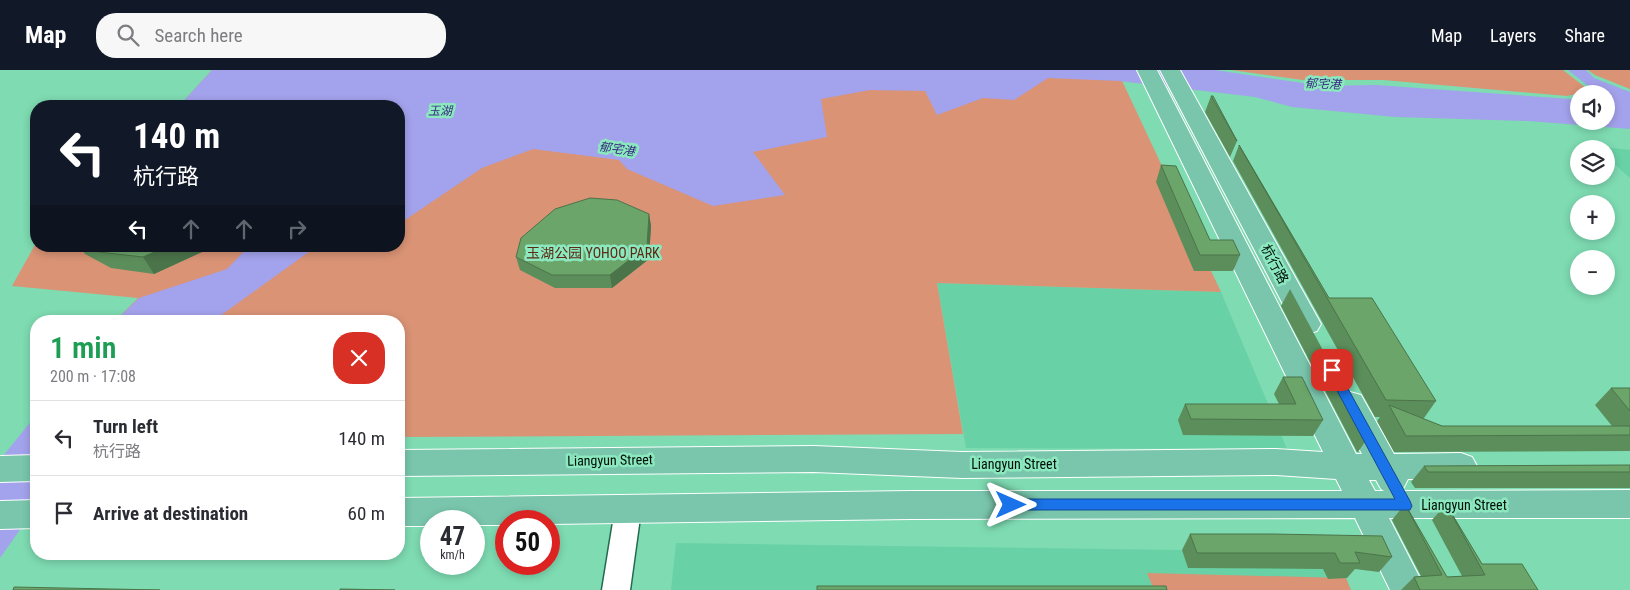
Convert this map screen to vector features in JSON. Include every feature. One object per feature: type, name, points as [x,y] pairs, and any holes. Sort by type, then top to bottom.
[{"type":"main road","name":"杭行路","points":[[1147,70],[1174,101],[1320,348]]},
{"type":"main road","name":"杭行路","points":[[1170,70],[1174,101],[1408,590]]},
{"type":"main road","points":[[1339,382],[1412,518]]},
{"type":"main road","name":"Liangyun Street","points":[[405,463],[814,459],[962,465],[1276,462],[1348,467],[1493,466]]},
{"type":"main road","points":[[0,469],[30,468]]},
{"type":"main road","name":"Liangyun Street","points":[[405,512],[921,505],[1366,503],[1412,518],[1630,504]]},
{"type":"street","points":[[616,590],[628,510]]},
{"type":"shaded area","points":[[1615,148],[1630,150],[1630,178],[1615,165]]},
{"type":"shaded area","points":[[937,283],[1221,292],[1287,449],[966,448]]},
{"type":"shaded area","points":[[676,543],[1334,552],[1351,590],[671,590]]},
{"type":"green space","name":"玉湖公园 YOHOO PARK","points":[[212,70],[1117,70],[1221,292],[937,283],[963,434],[405,437],[405,315],[121,315],[138,298],[12,286],[31,252],[405,252],[405,100],[184,100]]},
{"type":"green space","points":[[1231,70],[1563,70],[1582,85],[1570,85],[1570,95],[1567,96],[1383,80],[1303,80]]},
{"type":"green space","points":[[1588,70],[1630,70],[1630,89],[1595,75]]},
{"type":"green space","points":[[1147,573],[1346,578],[1351,590],[1154,590]]},
{"type":"water","points":[[212,70],[1215,70],[1323,86],[1376,85],[1570,99],[1570,124],[1528,121],[1395,117],[1292,107],[1255,97],[1119,81],[1048,78],[1014,100],[983,98],[937,115],[925,91],[870,90],[821,99],[827,137],[753,152],[785,195],[713,206],[627,169],[619,160],[533,149],[482,168],[405,220],[405,100],[184,100]]},
{"type":"water","points":[[1568,70],[1586,70],[1594,78],[1612,85],[1587,85]]},
{"type":"water","points":[[1615,86],[1630,92],[1630,129],[1615,128]]},
{"type":"water","points":[[243,252],[309,252],[221,315],[121,315],[139,298],[227,269]]},
{"type":"water","points":[[30,422],[30,516],[0,558],[0,460]]},
{"type":"building","points":[[1211,96],[1213,96],[1237,141]]},
{"type":"building","points":[[1239,145],[1329,298],[1372,298],[1436,401],[1386,400]]},
{"type":"building","points":[[1161,165],[1176,166],[1210,240],[1233,240],[1240,255],[1200,255]]},
{"type":"building","points":[[590,198],[617,200],[649,214],[647,246],[610,275],[552,275],[516,257],[521,238],[555,209]]},
{"type":"building","points":[[99,252],[154,252],[143,257]]},
{"type":"building","points":[[1283,377],[1302,377],[1323,420],[1191,419],[1185,404],[1296,404]]},
{"type":"building","points":[[1611,388],[1630,388],[1630,411]]},
{"type":"building","points":[[1389,405],[1442,426],[1630,426],[1630,435],[1406,436]]},
{"type":"building","points":[[1630,465],[1630,472],[1428,472],[1424,466]]},
{"type":"building","points":[[1405,504],[1447,577],[1485,575],[1446,504],[1482,564],[1522,564],[1538,590],[1420,590],[1414,577],[1442,575]]},
{"type":"building","points":[[1190,534],[1382,536],[1392,557],[1355,552],[1360,563],[1340,563],[1335,553],[1197,553]]},
{"type":"building","points":[[817,586],[1166,586],[1167,590],[817,590]]},
{"type":"building","points":[[14,587],[160,590],[13,590]]},
{"type":"building","points":[[340,589],[395,590],[340,590]]},
{"type":"route","points":[[1011,505],[1366,503],[1406,506],[1332,370]]},
{"type":"water label","name":"郁宅港","points":[[1323,84]]},
{"type":"water label","name":"玉湖","points":[[440,111]]},
{"type":"water label","name":"郁宅港","points":[[617,149]]}]
